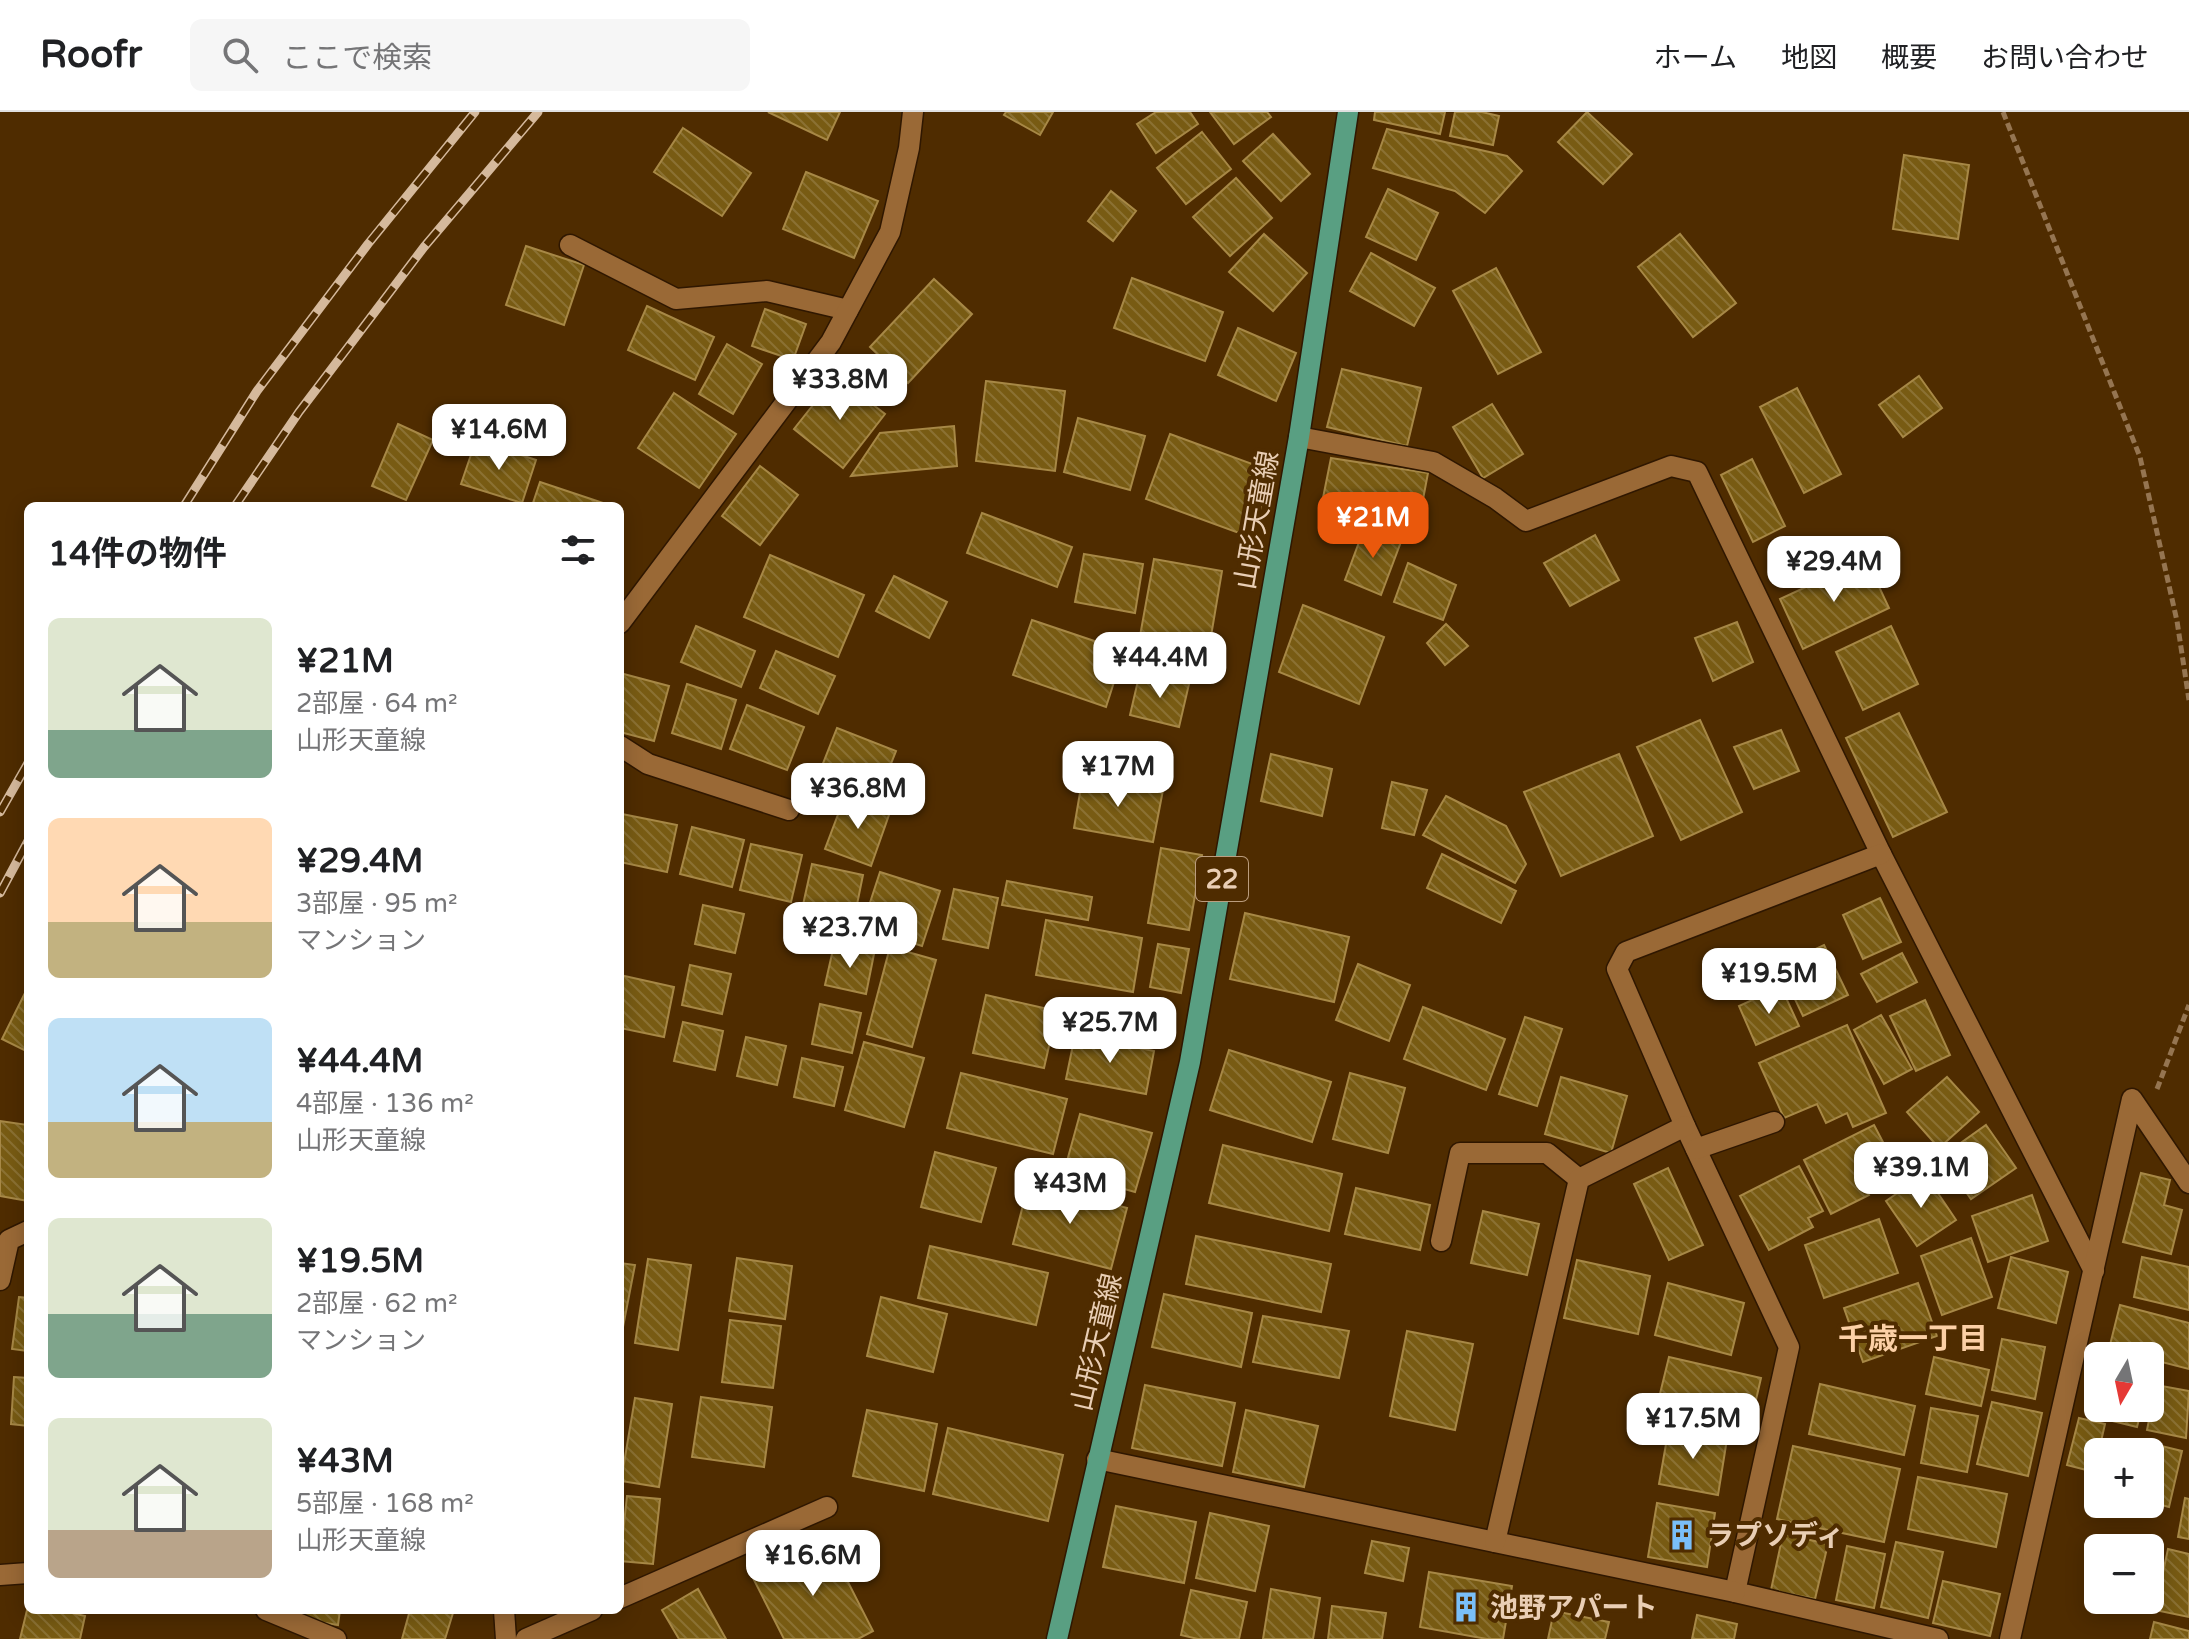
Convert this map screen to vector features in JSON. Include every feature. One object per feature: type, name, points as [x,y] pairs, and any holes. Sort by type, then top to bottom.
[{"type":"main road","name":"山形天童線","points":[[1057,1639],[1190,1062],[1299,437],[1348,112]]},
{"type":"lane","points":[[624,618],[831,342],[890,232],[909,148],[913,112]]},
{"type":"lane","points":[[570,245],[676,299],[767,291],[848,310]]},
{"type":"lane","points":[[1299,437],[1433,462],[1495,498],[1526,521],[1671,466],[1697,472],[1881,854],[2094,1271]]},
{"type":"lane","points":[[624,749],[648,764],[789,810]]},
{"type":"lane","points":[[1735,1592],[1789,1347],[1685,1126],[1617,969],[1626,952],[1881,854]]},
{"type":"lane","points":[[2010,1639],[2132,1099]]},
{"type":"lane","points":[[2132,1099],[2189,1183]]},
{"type":"lane","points":[[1696,1149],[1774,1122]]},
{"type":"lane","points":[[1579,1179],[1685,1126]]},
{"type":"lane","points":[[1441,1241],[1460,1153],[1547,1153],[1579,1179]]},
{"type":"lane","points":[[1495,1542],[1579,1179]]},
{"type":"lane","points":[[0,1280],[9,1240],[24,1233]]},
{"type":"lane","points":[[1097,1459],[1735,1592],[1938,1639]]},
{"type":"lane","points":[[624,1596],[827,1507]]},
{"type":"lane","points":[[0,1575],[24,1573]]},
{"type":"lane","points":[[276,1614],[336,1639]]},
{"type":"lane","points":[[504,1614],[506,1639]]},
{"type":"lane","points":[[526,1639],[583,1614]]},
{"type":"path","points":[[2003,112],[2140,457],[2177,621],[2189,700]]},
{"type":"path","points":[[2132,1099],[2159,1089],[2189,1005]]},
{"type":"building","points":[[768,112],[840,112],[827,140]]},
{"type":"building","points":[[1006,112],[1053,112],[1040,135],[1004,115]]},
{"type":"building","points":[[1156,112],[1190,112],[1198,124],[1156,153],[1137,124]]},
{"type":"building","points":[[1210,112],[1267,112],[1271,117],[1234,144]]},
{"type":"building","points":[[1375,112],[1445,112],[1440,134],[1374,120]]},
{"type":"building","points":[[1455,112],[1482,112],[1499,116],[1493,145],[1450,136]]},
{"type":"building","points":[[1587,112],[1632,154],[1603,184],[1558,142]]},
{"type":"building","points":[[683,128],[751,173],[722,216],[654,172]]},
{"type":"building","points":[[1387,129],[1507,156],[1522,171],[1485,213],[1455,191],[1373,168]]},
{"type":"building","points":[[1202,132],[1231,169],[1186,204],[1157,168]]},
{"type":"building","points":[[1273,134],[1310,174],[1281,201],[1243,161]]},
{"type":"building","points":[[1904,155],[1969,165],[1958,239],[1893,229]]},
{"type":"building","points":[[806,172],[878,201],[854,258],[783,229]]},
{"type":"building","points":[[1236,178],[1272,218],[1230,256],[1193,217]]},
{"type":"building","points":[[1388,189],[1438,213],[1416,260],[1366,237]]},
{"type":"building","points":[[1111,191],[1136,211],[1113,241],[1088,221]]},
{"type":"building","points":[[1264,234],[1307,273],[1273,311],[1229,272]]},
{"type":"building","points":[[1680,234],[1736,303],[1693,337],[1638,267]]},
{"type":"building","points":[[526,246],[584,265],[564,325],[506,305]]},
{"type":"building","points":[[1371,253],[1435,288],[1414,326],[1350,291]]},
{"type":"building","points":[[1496,268],[1541,352],[1498,374],[1453,291]]},
{"type":"building","points":[[1132,278],[1223,312],[1205,361],[1114,328]]},
{"type":"building","points":[[934,279],[972,314],[908,383],[870,347]]},
{"type":"building","points":[[647,306],[714,337],[695,380],[628,350]]},
{"type":"building","points":[[765,309],[806,324],[793,360],[752,346]]},
{"type":"building","points":[[1238,328],[1296,353],[1276,401],[1218,375]]},
{"type":"building","points":[[727,344],[762,364],[733,414],[699,394]]},
{"type":"building","points":[[1342,369],[1421,388],[1407,446],[1327,427]]},
{"type":"building","points":[[836,376],[885,414],[843,468],[794,429]]},
{"type":"building","points":[[1919,376],[1942,408],[1903,437],[1879,405]]},
{"type":"building","points":[[986,381],[1065,391],[1055,471],[976,461]]},
{"type":"building","points":[[1797,388],[1841,474],[1804,493],[1760,407]]},
{"type":"building","points":[[674,393],[736,434],[699,488],[638,448]]},
{"type":"building","points":[[1492,404],[1523,454],[1483,478],[1453,427]]},
{"type":"building","points":[[1078,418],[1145,436],[1130,490],[1064,472]]},
{"type":"building","points":[[398,424],[433,440],[406,500],[372,486]]},
{"type":"building","points":[[954,426],[957,466],[851,476],[880,433]]},
{"type":"building","points":[[1170,434],[1274,472],[1250,537],[1146,499]]},
{"type":"building","points":[[476,440],[536,460],[522,502],[461,484]]},
{"type":"building","points":[[1331,458],[1428,473],[1417,531],[1320,513]]},
{"type":"building","points":[[1752,459],[1785,526],[1753,542],[1721,475]]},
{"type":"building","points":[[760,466],[798,495],[760,545],[722,516]]},
{"type":"building","points":[[540,482],[600,502],[533,502]]},
{"type":"building","points":[[982,513],[1072,547],[1057,587],[967,553]]},
{"type":"building","points":[[1365,526],[1402,539],[1381,595],[1345,580]]},
{"type":"building","points":[[1595,535],[1619,580],[1570,606],[1544,563]]},
{"type":"building","points":[[1084,554],[1143,564],[1135,613],[1075,602]]},
{"type":"building","points":[[770,555],[864,595],[838,657],[744,617]]},
{"type":"building","points":[[1154,559],[1222,571],[1209,648],[1140,636]]},
{"type":"building","points":[[1866,559],[1889,608],[1803,649],[1780,599]]},
{"type":"building","points":[[1408,563],[1456,585],[1443,620],[1394,602]]},
{"type":"building","points":[[894,576],[947,602],[929,638],[876,611]]},
{"type":"building","points":[[1303,605],[1384,637],[1359,704],[1279,672]]},
{"type":"building","points":[[1032,620],[1124,651],[1106,707],[1013,675]]},
{"type":"building","points":[[1737,622],[1753,662],[1713,681],[1695,638]]},
{"type":"building","points":[[1446,624],[1468,646],[1445,665],[1427,643]]},
{"type":"building","points":[[696,626],[755,651],[741,687],[681,662]]},
{"type":"building","points":[[1891,626],[1918,684],[1863,710],[1836,652]]},
{"type":"building","points":[[776,651],[835,676],[818,714],[760,688]]},
{"type":"building","points":[[1140,672],[1189,684],[1179,727],[1130,715]]},
{"type":"building","points":[[624,674],[669,686],[654,741],[624,733]]},
{"type":"building","points":[[687,684],[736,700],[721,749],[672,733]]},
{"type":"building","points":[[747,705],[804,727],[787,770],[730,749]]},
{"type":"building","points":[[1899,713],[1947,812],[1893,837],[1846,738]]},
{"type":"building","points":[[1700,720],[1742,812],[1681,840],[1637,747]]},
{"type":"building","points":[[837,728],[896,751],[879,794],[820,771]]},
{"type":"building","points":[[1781,730],[1799,771],[1754,789],[1734,747]]},
{"type":"building","points":[[1271,754],[1332,769],[1322,816],[1261,801]]},
{"type":"building","points":[[1619,754],[1653,836],[1561,876],[1524,792]]},
{"type":"building","points":[[1083,775],[1163,790],[1153,842],[1074,828]]},
{"type":"building","points":[[1392,782],[1427,790],[1414,835],[1382,828]]},
{"type":"building","points":[[845,796],[890,812],[871,866],[825,849]]},
{"type":"building","points":[[1446,796],[1506,826],[1526,864],[1515,883],[1423,835]]},
{"type":"building","points":[[624,814],[677,825],[667,872],[624,863]]},
{"type":"building","points":[[692,827],[744,840],[732,887],[680,874]]},
{"type":"building","points":[[751,844],[802,855],[791,902],[740,890]]},
{"type":"building","points":[[1161,848],[1202,855],[1189,930],[1148,923]]},
{"type":"building","points":[[1442,854],[1516,891],[1501,923],[1427,888]]},
{"type":"building","points":[[812,864],[863,875],[853,924],[801,914]]},
{"type":"building","points":[[880,872],[940,891],[922,946],[862,927]]},
{"type":"building","points":[[1007,881],[1092,897],[1088,920],[1002,905]]},
{"type":"building","points":[[954,889],[998,898],[988,948],[943,939]]},
{"type":"building","points":[[1880,898],[1901,942],[1863,959],[1843,915]]},
{"type":"building","points":[[703,905],[744,914],[735,953],[695,944]]},
{"type":"building","points":[[1245,913],[1349,937],[1334,1002],[1230,979]]},
{"type":"building","points":[[1046,920],[1142,938],[1133,992],[1036,975]]},
{"type":"building","points":[[1158,944],[1189,949],[1181,993],[1150,987]]},
{"type":"building","points":[[834,945],[874,954],[866,994],[825,985]]},
{"type":"building","points":[[1824,945],[1848,995],[1803,1016],[1779,966]]},
{"type":"building","points":[[890,947],[936,960],[912,1047],[867,1034]]},
{"type":"building","points":[[1902,953],[1917,982],[1877,1002],[1861,974]]},
{"type":"building","points":[[1358,964],[1410,985],[1389,1041],[1336,1020]]},
{"type":"building","points":[[690,965],[731,974],[722,1014],[682,1005]]},
{"type":"building","points":[[624,976],[674,987],[664,1037],[624,1029]]},
{"type":"building","points":[[1781,987],[1799,1026],[1756,1045],[1739,1006]]},
{"type":"building","points":[[24,995],[24,1050],[2,1039]]},
{"type":"building","points":[[986,995],[1057,1011],[1044,1068],[973,1053]]},
{"type":"building","points":[[1925,1000],[1950,1055],[1916,1071],[1890,1016]]},
{"type":"building","points":[[820,1004],[861,1013],[852,1053],[812,1044]]},
{"type":"building","points":[[1423,1007],[1505,1039],[1486,1090],[1404,1059]]},
{"type":"building","points":[[1881,1015],[1912,1069],[1884,1084],[1854,1030]]},
{"type":"building","points":[[1525,1017],[1562,1029],[1537,1106],[1499,1094]]},
{"type":"building","points":[[683,1022],[723,1031],[715,1070],[674,1061]]},
{"type":"building","points":[[1847,1025],[1886,1113],[1853,1127],[1847,1113],[1826,1123],[1817,1104],[1784,1118],[1759,1063]]},
{"type":"building","points":[[1075,1035],[1154,1051],[1146,1094],[1066,1079]]},
{"type":"building","points":[[746,1037],[786,1046],[777,1085],[737,1076]]},
{"type":"building","points":[[864,1042],[924,1058],[904,1127],[845,1110]]},
{"type":"building","points":[[1229,1050],[1331,1082],[1312,1142],[1210,1110]]},
{"type":"building","points":[[802,1058],[843,1067],[834,1106],[794,1097]]},
{"type":"building","points":[[961,1073],[1067,1099],[1053,1154],[947,1128]]},
{"type":"building","points":[[1350,1073],[1405,1088],[1388,1153],[1333,1139]]},
{"type":"building","points":[[1561,1077],[1627,1096],[1611,1153],[1545,1134]]},
{"type":"building","points":[[1947,1077],[1979,1112],[1939,1148],[1907,1112]]},
{"type":"building","points":[[1080,1114],[1152,1133],[1135,1192],[1064,1172]]},
{"type":"building","points":[[0,1121],[24,1124],[24,1200],[0,1196]]},
{"type":"building","points":[[1874,1125],[1894,1163],[1861,1179],[1869,1195],[1831,1214],[1804,1160]]},
{"type":"building","points":[[1986,1125],[2016,1168],[1971,1199],[1941,1157]]},
{"type":"building","points":[[1223,1145],[1342,1174],[1329,1231],[1209,1203]]},
{"type":"building","points":[[935,1152],[996,1168],[981,1222],[921,1207]]},
{"type":"building","points":[[1799,1166],[1823,1211],[1808,1218],[1813,1227],[1769,1250],[1740,1196]]},
{"type":"building","points":[[1668,1168],[1703,1245],[1669,1260],[1634,1184]]},
{"type":"building","points":[[2141,1173],[2170,1180],[2164,1205],[2182,1210],[2171,1254],[2123,1242]]},
{"type":"building","points":[[1925,1174],[1956,1220],[1917,1246],[1886,1201]]},
{"type":"building","points":[[1029,1182],[1127,1208],[1111,1269],[1013,1244]]},
{"type":"building","points":[[1356,1188],[1430,1205],[1420,1250],[1345,1234]]},
{"type":"building","points":[[2032,1195],[2048,1241],[1988,1262],[1972,1216]]},
{"type":"building","points":[[1483,1211],[1539,1224],[1527,1275],[1471,1263]]},
{"type":"building","points":[[1879,1219],[1898,1273],[1824,1298],[1805,1245]]},
{"type":"building","points":[[1196,1236],[1331,1264],[1321,1312],[1186,1284]]},
{"type":"building","points":[[1971,1238],[1992,1297],[1942,1315],[1921,1256]]},
{"type":"building","points":[[930,1246],[1048,1273],[1036,1325],[918,1298]]},
{"type":"building","points":[[2011,1257],[2068,1272],[2056,1323],[1998,1308]]},
{"type":"building","points":[[2142,1257],[2189,1267],[2189,1310],[2134,1297]]},
{"type":"building","points":[[737,1258],[792,1266],[785,1319],[729,1311]]},
{"type":"building","points":[[648,1259],[691,1265],[678,1350],[635,1343]]},
{"type":"building","points":[[1577,1260],[1650,1276],[1638,1334],[1564,1318]]},
{"type":"building","points":[[624,1264],[635,1265],[624,1322]]},
{"type":"building","points":[[1668,1283],[1744,1303],[1731,1355],[1655,1335]]},
{"type":"building","points":[[1918,1283],[1937,1336],[1863,1362],[1844,1308]]},
{"type":"building","points":[[1164,1294],[1252,1313],[1241,1367],[1152,1347]]},
{"type":"building","points":[[19,1297],[24,1298],[24,1350],[12,1349]]},
{"type":"building","points":[[881,1297],[947,1314],[933,1372],[867,1356]]},
{"type":"building","points":[[2120,1305],[2189,1323],[2189,1369],[2164,1363],[2164,1342],[2111,1342]]},
{"type":"building","points":[[1263,1316],[1349,1331],[1339,1378],[1253,1362]]},
{"type":"building","points":[[730,1320],[781,1326],[773,1388],[722,1382]]},
{"type":"building","points":[[1407,1331],[1473,1344],[1455,1430],[1390,1416]]},
{"type":"building","points":[[2002,1339],[2045,1347],[2035,1399],[1992,1390]]},
{"type":"building","points":[[1669,1357],[1761,1378],[1750,1426],[1657,1406]]},
{"type":"building","points":[[1934,1357],[1989,1370],[1981,1406],[1926,1394]]},
{"type":"building","points":[[14,1377],[24,1378],[24,1426],[11,1424]]},
{"type":"building","points":[[1820,1384],[1915,1406],[1904,1455],[1809,1434]]},
{"type":"building","points":[[1145,1385],[1235,1403],[1222,1466],[1132,1448]]},
{"type":"building","points":[[2164,1386],[2189,1391],[2186,1438],[2147,1430],[2149,1422],[2164,1422]]},
{"type":"building","points":[[701,1397],[772,1407],[764,1467],[692,1457]]},
{"type":"building","points":[[635,1398],[672,1404],[659,1487],[624,1481]]},
{"type":"building","points":[[1992,1402],[2042,1413],[2028,1476],[1977,1464]]},
{"type":"building","points":[[1931,1408],[1978,1416],[1967,1472],[1921,1463]]},
{"type":"building","points":[[867,1410],[937,1424],[924,1491],[853,1476]]},
{"type":"building","points":[[1246,1410],[1318,1426],[1304,1487],[1233,1472]]},
{"type":"building","points":[[2079,1418],[2084,1422],[2105,1424],[2102,1438],[2084,1438],[2084,1469],[2067,1465]]},
{"type":"building","points":[[2117,1422],[2138,1422],[2137,1427]]},
{"type":"building","points":[[1669,1427],[1727,1439],[1718,1495],[1659,1484]]},
{"type":"building","points":[[948,1428],[1063,1455],[1048,1521],[933,1494]]},
{"type":"building","points":[[1793,1446],[1900,1469],[1884,1542],[1777,1519]]},
{"type":"building","points":[[2164,1447],[2182,1451],[2169,1507],[2164,1506]]},
{"type":"building","points":[[1918,1477],[2007,1494],[1996,1547],[1908,1529]]},
{"type":"building","points":[[627,1496],[660,1499],[653,1564],[624,1561]]},
{"type":"building","points":[[2185,1498],[2189,1499],[2189,1539],[2178,1537]]},
{"type":"building","name":"ラプソディ","points":[[1657,1503],[1715,1513],[1707,1567],[1648,1557]]},
{"type":"building","points":[[1116,1506],[1196,1522],[1184,1583],[1103,1567]]},
{"type":"building","points":[[1210,1513],[1269,1526],[1255,1591],[1196,1578]]},
{"type":"building","points":[[1783,1534],[1828,1544],[1815,1599],[1771,1590]]},
{"type":"building","points":[[827,1541],[873,1631],[858,1639],[784,1639],[753,1578]]},
{"type":"building","points":[[1372,1541],[1409,1548],[1403,1581],[1365,1573]]},
{"type":"building","points":[[1896,1542],[1943,1552],[1928,1618],[1881,1607]]},
{"type":"building","points":[[1847,1546],[1885,1554],[1874,1608],[1836,1600]]},
{"type":"building","points":[[2168,1549],[2189,1554],[2189,1617],[2164,1612],[2164,1568]]},
{"type":"building","name":"池野アパート","points":[[1429,1572],[1512,1586],[1503,1639],[1420,1627]]},
{"type":"building","points":[[1943,1581],[2000,1594],[1990,1636],[1933,1623]]},
{"type":"building","points":[[698,1589],[726,1639],[679,1639],[662,1610]]},
{"type":"building","points":[[1271,1589],[1320,1598],[1313,1639],[1263,1639]]},
{"type":"building","points":[[1191,1590],[1247,1602],[1239,1639],[1198,1639],[1181,1635]]},
{"type":"building","points":[[1332,1606],[1386,1613],[1382,1639],[1328,1639]]},
{"type":"building","points":[[1554,1611],[1609,1622],[1605,1639],[1548,1639]]},
{"type":"building","points":[[26,1614],[85,1616],[80,1639],[20,1639]]},
{"type":"building","points":[[301,1614],[339,1614],[338,1625],[300,1619]]},
{"type":"building","points":[[409,1614],[453,1614],[445,1639],[402,1639]]},
{"type":"building","points":[[1697,1615],[1737,1624],[1734,1639],[1692,1639]]},
{"type":"building","points":[[2154,1622],[2189,1631],[2189,1639],[2150,1639]]},
{"type":"railway","points":[[187,502],[257,391],[368,244],[475,112]]},
{"type":"railway","points":[[238,502],[299,412],[424,247],[538,112]]},
{"type":"railway","points":[[0,812],[24,770]]},
{"type":"railway","points":[[0,893],[24,848]]},
{"type":"place","name":"ラプソディ","points":[[1682,1535]]},
{"type":"place","name":"池野アパート","points":[[1466,1607]]},
{"type":"district","name":"千歳一丁目","points":[[1913,1339]]}]
